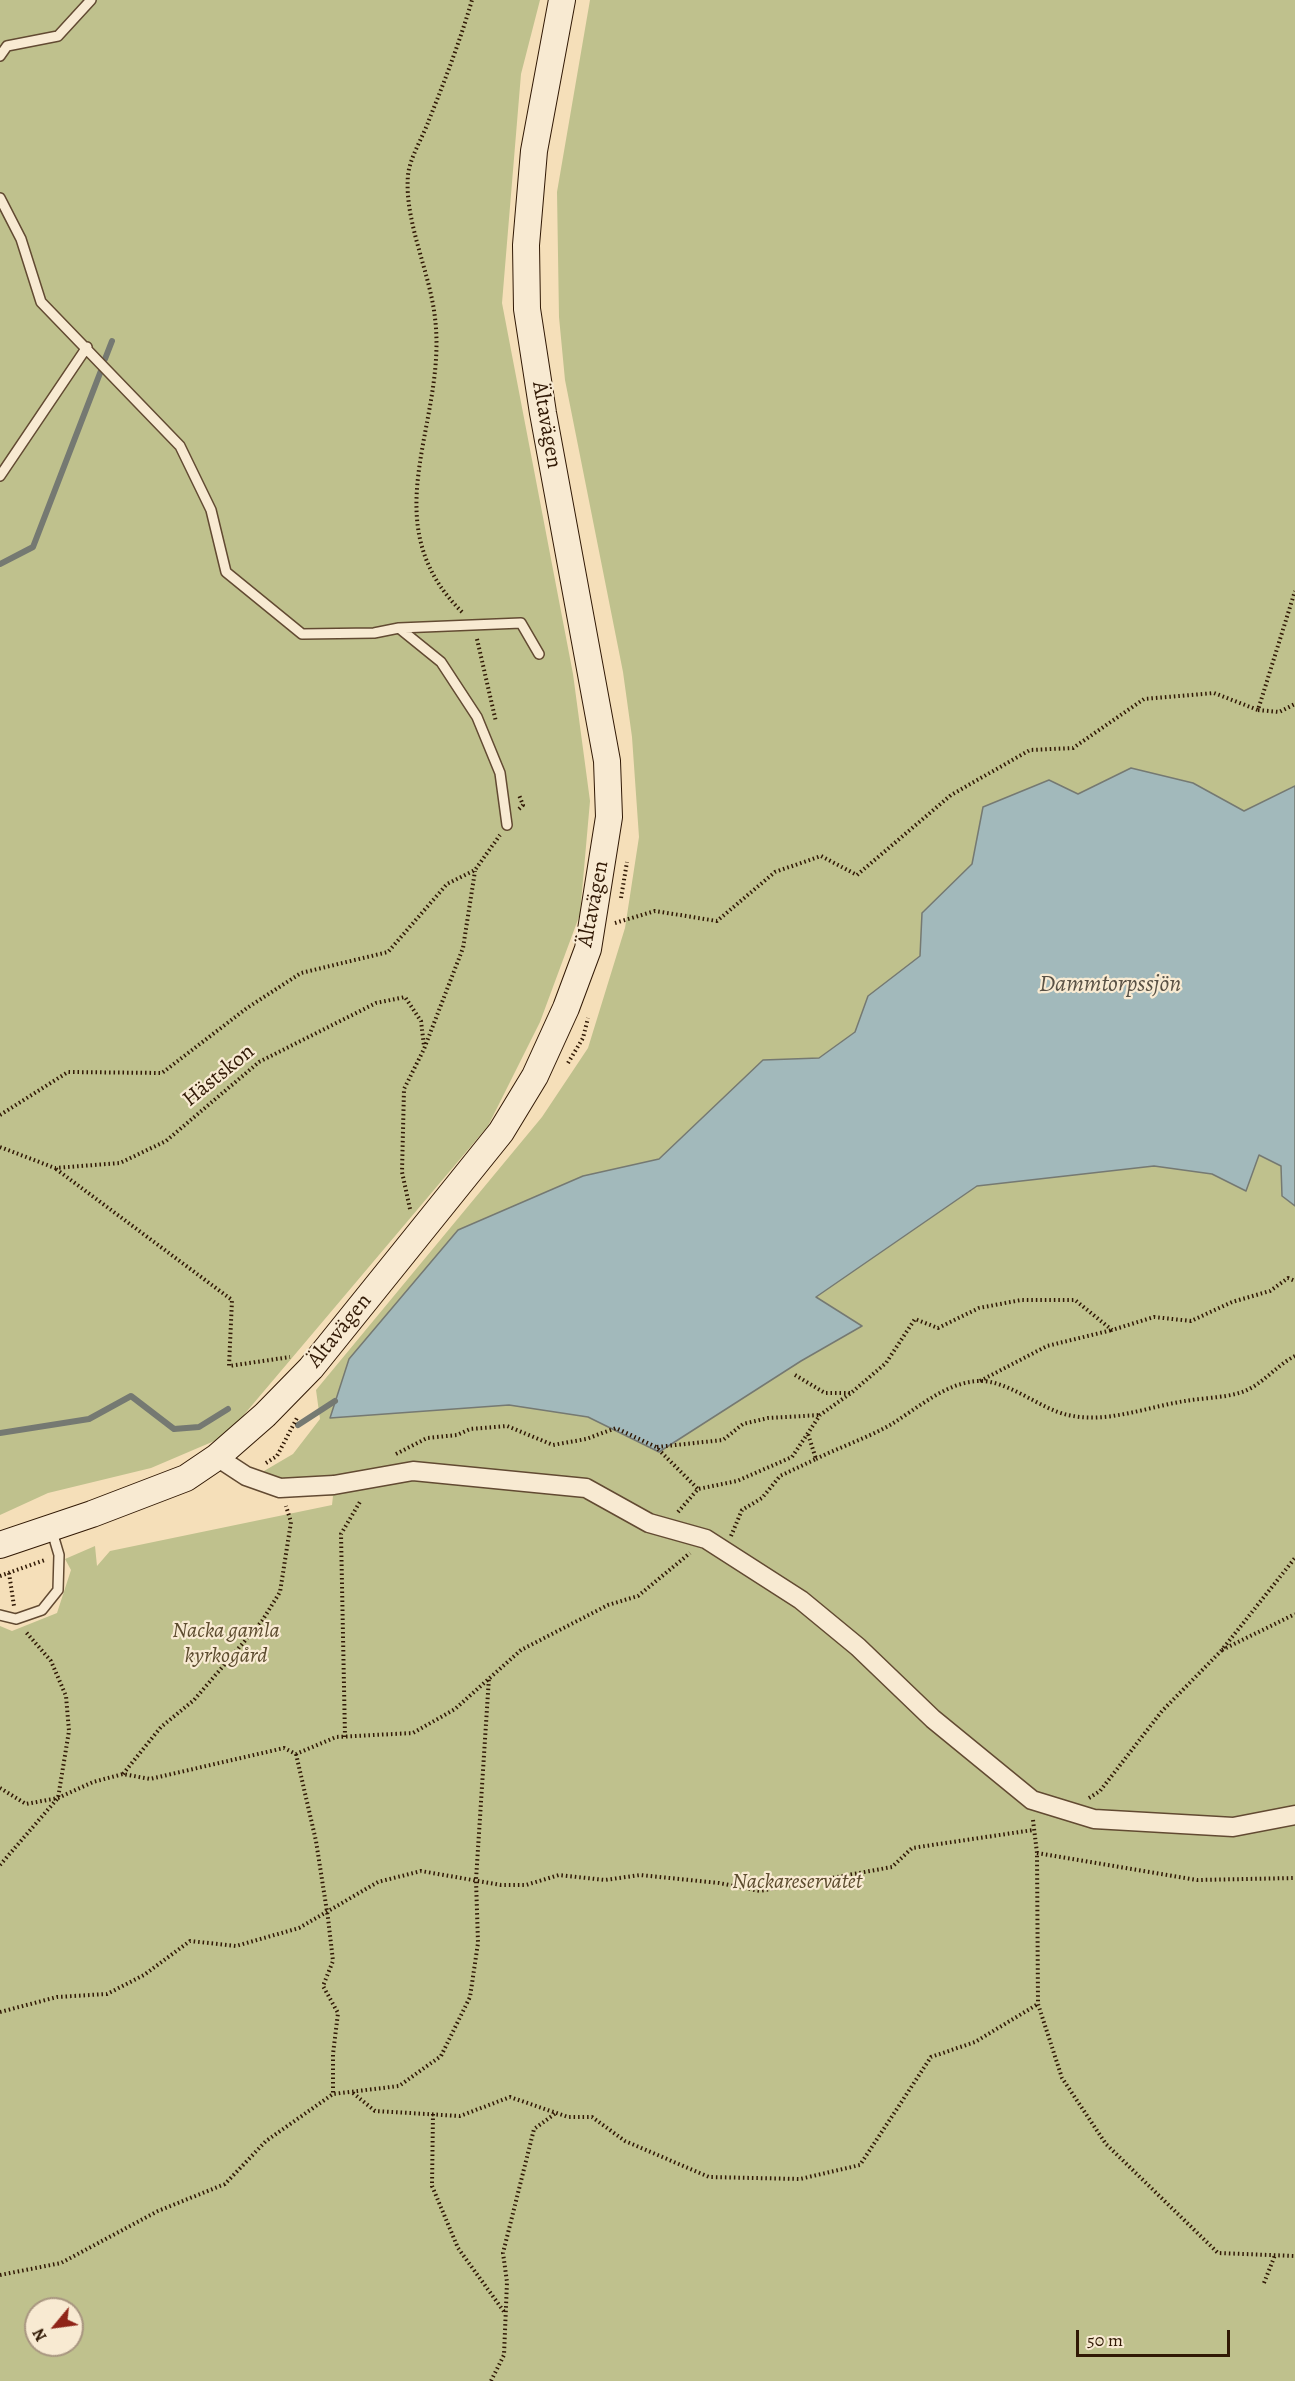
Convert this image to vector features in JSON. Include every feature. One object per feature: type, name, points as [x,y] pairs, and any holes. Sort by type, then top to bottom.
[{"type":"main road","name":"Ältavägen","points":[[0,1545],[186,1478],[217,1457],[265,1415],[311,1368],[501,1132],[535,1076],[566,1008],[588,949],[609,817],[607,761],[543,413],[527,309],[526,245],[534,151],[562,0]]},
{"type":"street","points":[[217,1457],[246,1476],[280,1488],[334,1485],[413,1471],[586,1488],[649,1522],[706,1539],[801,1600],[858,1647],[933,1719],[1032,1800],[1094,1819],[1233,1827],[1295,1815]]},
{"type":"lane","points":[[0,56],[7,46],[58,36],[91,0]]},
{"type":"lane","points":[[0,198],[21,239],[41,302],[87,347],[180,446],[211,510],[226,572],[302,634],[374,633],[399,628],[521,623],[539,654]]},
{"type":"lane","points":[[0,476],[87,347]]},
{"type":"lane","points":[[399,628],[441,662],[477,717],[501,773],[507,825]]},
{"type":"lane","points":[[0,1615],[16,1619],[42,1610],[58,1590],[59,1555],[51,1528]]},
{"type":"path","points":[[472,0],[457,51],[408,173],[408,198],[435,318],[435,368],[414,508],[418,538],[446,596],[473,624]]},
{"type":"path","points":[[1258,710],[1295,591]]},
{"type":"path","points":[[618,913],[615,923],[655,911],[717,921],[775,872],[821,856],[857,875],[951,795],[1030,750],[1073,748],[1144,699],[1214,693],[1258,710],[1279,712],[1295,704]]},
{"type":"path","points":[[410,1213],[409,1193],[402,1172],[404,1089],[424,1049],[463,948],[475,870],[507,825]]},
{"type":"path","points":[[620,903],[628,850]]},
{"type":"path","points":[[0,1115],[68,1072],[162,1072],[248,1008],[301,974],[388,952],[447,884],[475,870]]},
{"type":"path","name":"Hästskon","points":[[0,1148],[55,1168],[120,1163],[166,1141],[259,1062],[376,1003],[405,997],[421,1020],[424,1049]]},
{"type":"path","points":[[55,1168],[232,1300],[229,1366],[300,1356],[311,1368]]},
{"type":"path","points":[[724,1550],[742,1510],[762,1498],[780,1476],[889,1426],[940,1393],[962,1384],[980,1381],[1047,1346],[1154,1317],[1191,1321],[1232,1302],[1270,1291],[1288,1278],[1295,1281]]},
{"type":"path","points":[[345,1737],[341,1534],[374,1478],[378,1464],[427,1438],[457,1435],[470,1429],[507,1426],[552,1445],[586,1439],[616,1428],[656,1447],[698,1489],[737,1481],[792,1457],[820,1415],[851,1393],[885,1363],[915,1318],[938,1328],[979,1308],[1020,1300],[1075,1300],[1112,1330]]},
{"type":"path","points":[[980,1381],[998,1385],[1064,1414],[1082,1418],[1108,1416],[1239,1393],[1262,1382],[1278,1365],[1295,1356]]},
{"type":"path","points":[[795,1375],[825,1393],[851,1393]]},
{"type":"path","points":[[246,1476],[277,1456],[299,1415]]},
{"type":"path","points":[[656,1447],[723,1440],[743,1424],[768,1418],[820,1415]]},
{"type":"path","points":[[807,1433],[816,1459]]},
{"type":"path","points":[[123,1774],[161,1727],[194,1700],[261,1621],[280,1592],[291,1522],[280,1488]]},
{"type":"path","points":[[0,1788],[26,1804],[58,1798],[93,1782],[123,1774],[150,1779],[284,1748],[296,1754],[336,1737],[413,1733],[455,1709],[521,1650],[608,1605],[638,1596],[706,1539]]},
{"type":"path","points":[[1067,1811],[1100,1791],[1162,1711],[1221,1651],[1295,1558]]},
{"type":"path","points":[[0,1864],[58,1798],[69,1731],[66,1696],[51,1661],[16,1619],[9,1573]]},
{"type":"path","points":[[1221,1651],[1295,1614]]},
{"type":"path","points":[[0,2275],[62,2263],[158,2211],[225,2184],[266,2141],[333,2094],[399,2086],[441,2056],[470,1997],[478,1943],[476,1880],[489,1677]]},
{"type":"path","points":[[296,1754],[316,1841],[333,1961],[323,1986],[338,2013],[333,2054],[333,2094]]},
{"type":"path","points":[[1032,1800],[1033,1830],[1037,1853],[1038,2004],[1062,2078],[1106,2144],[1218,2253],[1295,2256]]},
{"type":"path","points":[[0,2012],[57,1997],[107,1994],[144,1975],[190,1941],[236,1946],[299,1928],[378,1882],[421,1871],[501,1886],[526,1885],[559,1875],[605,1880],[640,1875],[719,1883],[760,1891],[892,1867],[912,1848],[1033,1830]]},
{"type":"path","points":[[1037,1853],[1197,1880],[1295,1878]]},
{"type":"path","points":[[353,2093],[375,2111],[460,2116],[510,2097],[568,2117],[592,2117],[625,2141],[709,2177],[800,2179],[860,2165],[931,2057],[975,2042],[1038,2004]]},
{"type":"path","points":[[491,2381],[504,2355],[507,2282],[503,2253],[534,2129],[557,2113]]},
{"type":"path","points":[[433,2114],[432,2186],[458,2248],[505,2313]]},
{"type":"path","points":[[1264,2283],[1275,2255]]},
{"type":"green space","points":[[0,0],[540,0],[521,74],[502,303],[573,674],[590,801],[580,914],[540,1022],[488,1126],[226,1436],[151,1468],[48,1493],[0,1515]]},
{"type":"green space","name":"Nackareservatet","points":[[590,0],[1295,0],[1295,2381],[0,2381],[0,1626],[12,1631],[57,1613],[71,1570],[65,1559],[95,1546],[97,1566],[110,1551],[332,1505],[333,1496],[257,1491],[247,1481],[293,1454],[320,1419],[316,1390],[542,1117],[588,1048],[625,928],[639,837],[632,737],[623,672],[565,380],[559,317],[557,192]]},
{"type":"water","name":"Dammtorpssjön","points":[[1131,768],[1193,783],[1244,811],[1295,786],[1295,1206],[1282,1196],[1281,1166],[1259,1155],[1246,1191],[1212,1174],[1154,1166],[977,1186],[816,1297],[862,1326],[801,1361],[659,1452],[588,1417],[509,1405],[330,1418],[349,1359],[458,1230],[583,1176],[659,1159],[763,1060],[819,1058],[855,1032],[868,996],[920,956],[922,913],[972,864],[983,807],[1049,780],[1078,794]]},
{"type":"waterway","points":[[105,359],[112,341]]},
{"type":"waterway","points":[[0,564],[33,547],[102,368]]},
{"type":"waterway","points":[[0,1433],[89,1419],[131,1396],[174,1429],[199,1427],[228,1409]]},
{"type":"waterway","points":[[298,1425],[335,1401]]},
{"type":"park label","name":"Nacka gamla kyrkogård","points":[[226,1644]]}]
